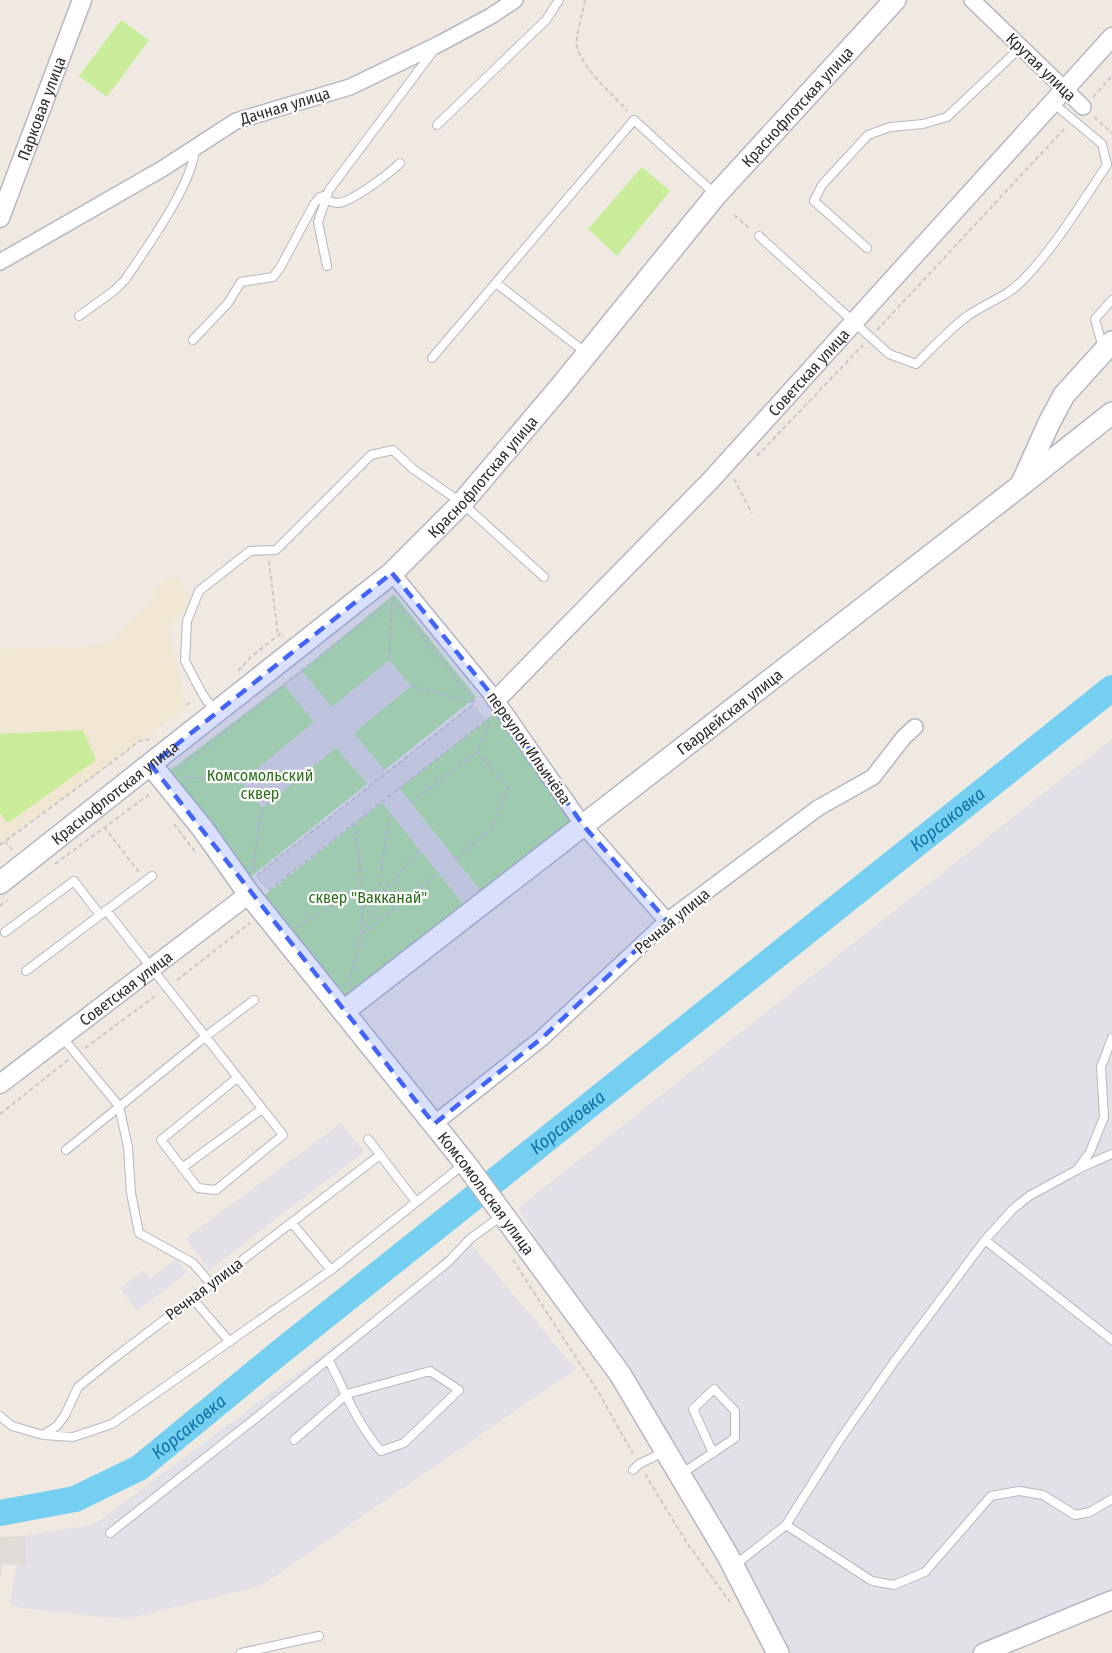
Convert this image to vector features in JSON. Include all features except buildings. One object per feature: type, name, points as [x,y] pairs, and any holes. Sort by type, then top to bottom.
[{"type":"main road","name":"Краснофлотская улица","points":[[5,891],[151,765],[392,573],[462,503],[716,195],[895,0]]},
{"type":"main road","points":[[1020,486],[1064,395],[1108,346]]},
{"type":"main road","name":"Гвардейская улица","points":[[344,1011],[1112,413]]},
{"type":"main road","name":"Комсомольская улица","points":[[151,765],[203,829],[249,894],[470,1170],[620,1374],[733,1566],[778,1653]]},
{"type":"street","name":"Парковая улица","points":[[0,218],[82,0]]},
{"type":"street","name":"Дачная улица","points":[[0,262],[162,169],[236,121],[350,87],[439,44],[491,16],[515,0]]},
{"type":"street","name":"Крутая улица","points":[[972,0],[1021,47],[1059,96],[1083,107]]},
{"type":"street","name":"Советская улица","points":[[495,706],[710,480],[1112,37]]},
{"type":"street","name":"переулок Ильичёва","points":[[392,573],[583,825],[668,921]]},
{"type":"street","name":"Речная улица","points":[[434,1124],[542,1038],[668,921],[818,808],[873,777],[904,737],[915,728]]},
{"type":"street","name":"Советская улица","points":[[0,1084],[249,894]]},
{"type":"street","points":[[983,1653],[1112,1600]]},
{"type":"lane","points":[[437,125],[546,20],[559,0]]},
{"type":"lane","points":[[327,266],[318,222],[326,197],[350,161],[439,44]]},
{"type":"lane","points":[[867,248],[814,201],[822,185],[868,135],[890,127],[923,124],[947,117],[1021,47]]},
{"type":"lane","points":[[759,236],[889,354],[916,364],[966,317],[991,301],[1002,297],[1023,280],[1064,227],[1107,165],[1102,144],[1059,96]]},
{"type":"lane","points":[[432,358],[634,120],[716,195]]},
{"type":"lane","points":[[79,316],[125,280],[181,190],[195,160],[196,147]]},
{"type":"lane","points":[[193,340],[228,303],[241,282],[273,277],[320,197],[326,197],[338,203],[350,199],[388,176],[400,163]]},
{"type":"lane","points":[[496,284],[587,353]]},
{"type":"lane","points":[[1108,346],[1095,319],[1112,300]]},
{"type":"lane","points":[[216,713],[203,695],[185,661],[187,621],[199,591],[250,551],[276,550],[371,454],[393,450],[413,469],[462,503],[544,577]]},
{"type":"lane","points":[[26,971],[149,878]]},
{"type":"lane","points":[[5,932],[74,881],[152,968],[283,1135],[216,1190],[198,1188],[161,1140],[237,1078]]},
{"type":"lane","points":[[66,1150],[254,1000]]},
{"type":"lane","points":[[62,1037],[119,1106],[128,1147],[131,1192],[139,1233],[193,1263],[211,1284]]},
{"type":"lane","points":[[1077,1170],[1090,1152],[1104,1117],[1101,1067],[1112,1038]]},
{"type":"lane","points":[[182,1168],[262,1109]]},
{"type":"lane","points":[[368,1140],[416,1202]]},
{"type":"lane","points":[[733,1566],[786,1525],[839,1441],[984,1240],[1013,1209],[1029,1196],[1112,1154]]},
{"type":"lane","name":"Речная улица","points":[[43,1435],[57,1426],[65,1415],[78,1387],[380,1155]]},
{"type":"lane","points":[[0,1416],[12,1426],[43,1435],[73,1437],[112,1424],[331,1270],[416,1202],[470,1170]]},
{"type":"lane","points":[[110,1533],[448,1262],[500,1209]]},
{"type":"lane","points":[[292,1223],[331,1270]]},
{"type":"lane","points":[[984,1240],[1112,1340]]},
{"type":"lane","points":[[192,1299],[230,1342]]},
{"type":"lane","points":[[294,1440],[347,1394],[430,1371],[459,1390],[404,1443],[381,1451],[371,1440],[347,1394],[328,1359]]},
{"type":"lane","points":[[680,1474],[735,1438],[735,1411],[714,1389],[693,1409],[712,1453]]},
{"type":"lane","points":[[633,1470],[639,1464],[666,1451]]},
{"type":"lane","points":[[786,1525],[872,1581],[894,1585],[925,1572],[991,1496],[1019,1491],[1043,1495],[1075,1515],[1090,1512],[1112,1499]]},
{"type":"lane","points":[[241,1653],[319,1636]]},
{"type":"path","points":[[585,0],[576,46],[602,84],[626,108],[634,120]]},
{"type":"path","points":[[1083,107],[1112,76]]},
{"type":"path","name":"Крутая улица","points":[[1083,107],[1112,133]]},
{"type":"path","points":[[734,214],[759,236]]},
{"type":"path","points":[[734,479],[752,513]]},
{"type":"path","points":[[233,679],[250,657],[280,634],[268,550]]},
{"type":"path","points":[[389,660],[392,599]]},
{"type":"path","points":[[392,599],[475,703]]},
{"type":"path","points":[[178,768],[392,599]]},
{"type":"path","points":[[411,686],[475,703]]},
{"type":"path","points":[[262,808],[252,879],[475,703]]},
{"type":"path","points":[[410,802],[477,752],[495,706]]},
{"type":"path","points":[[0,845],[139,741],[151,740],[160,734]]},
{"type":"path","points":[[455,859],[492,829],[508,788],[477,752]]},
{"type":"path","points":[[181,777],[241,782]]},
{"type":"path","points":[[47,870],[150,792]]},
{"type":"path","points":[[347,988],[362,935],[377,901],[390,812]]},
{"type":"path","points":[[173,823],[202,860]]},
{"type":"path","points":[[355,823],[363,899],[362,935]]},
{"type":"path","points":[[104,827],[149,878]]},
{"type":"path","points":[[377,901],[420,849]]},
{"type":"path","points":[[362,935],[438,873]]},
{"type":"path","points":[[0,906],[5,891]]},
{"type":"path","points":[[292,930],[347,897],[363,899]]},
{"type":"path","points":[[0,1114],[254,920]]},
{"type":"path","points":[[508,1254],[599,1393],[687,1543],[735,1609]]},
{"type":"highlighted area","points":[[392,573],[496,700],[583,825],[667,921],[542,1038],[434,1124],[151,765]]},
{"type":"shaded area","points":[[169,578],[178,579],[193,602],[168,628],[186,705],[183,710],[0,844],[0,649],[87,647],[115,640],[128,624],[154,601],[153,593]]},
{"type":"shaded area","points":[[389,660],[411,686],[354,733],[386,772],[473,704],[486,719],[399,788],[482,893],[464,905],[382,802],[268,891],[255,876],[369,786],[336,748],[262,808],[241,782],[314,722],[284,685],[302,671],[332,707]]},
{"type":"shaded area","points":[[1112,739],[1112,1588],[1092,1608],[980,1653],[776,1653],[680,1474],[518,1208]]},
{"type":"shaded area","points":[[341,1123],[364,1152],[209,1270],[186,1238]]},
{"type":"shaded area","points":[[471,1244],[576,1369],[261,1586],[125,1619],[19,1608],[10,1604],[22,1536],[95,1524]]},
{"type":"shaded area","points":[[176,1259],[187,1273],[137,1311],[120,1288],[144,1270],[150,1278]]},
{"type":"shaded area","points":[[25,1536],[26,1566],[3,1564],[0,1579],[0,1537]]},
{"type":"green space","points":[[121,20],[149,40],[107,97],[79,76]]},
{"type":"green space","points":[[642,167],[670,191],[617,256],[588,229]]},
{"type":"green space","name":"Комсомольский сквер","points":[[394,594],[476,697],[248,879],[165,774],[306,667]]},
{"type":"green space","points":[[495,713],[574,820],[482,893],[399,788]]},
{"type":"green space","points":[[83,730],[96,760],[8,823],[0,813],[0,734]]},
{"type":"green space","name":"сквер \"Вакканай\"","points":[[382,802],[464,905],[344,999],[265,895]]},
{"type":"waterway","name":"Корсаковка","points":[[0,1513],[75,1499],[139,1468],[279,1353],[1112,688]]}]
